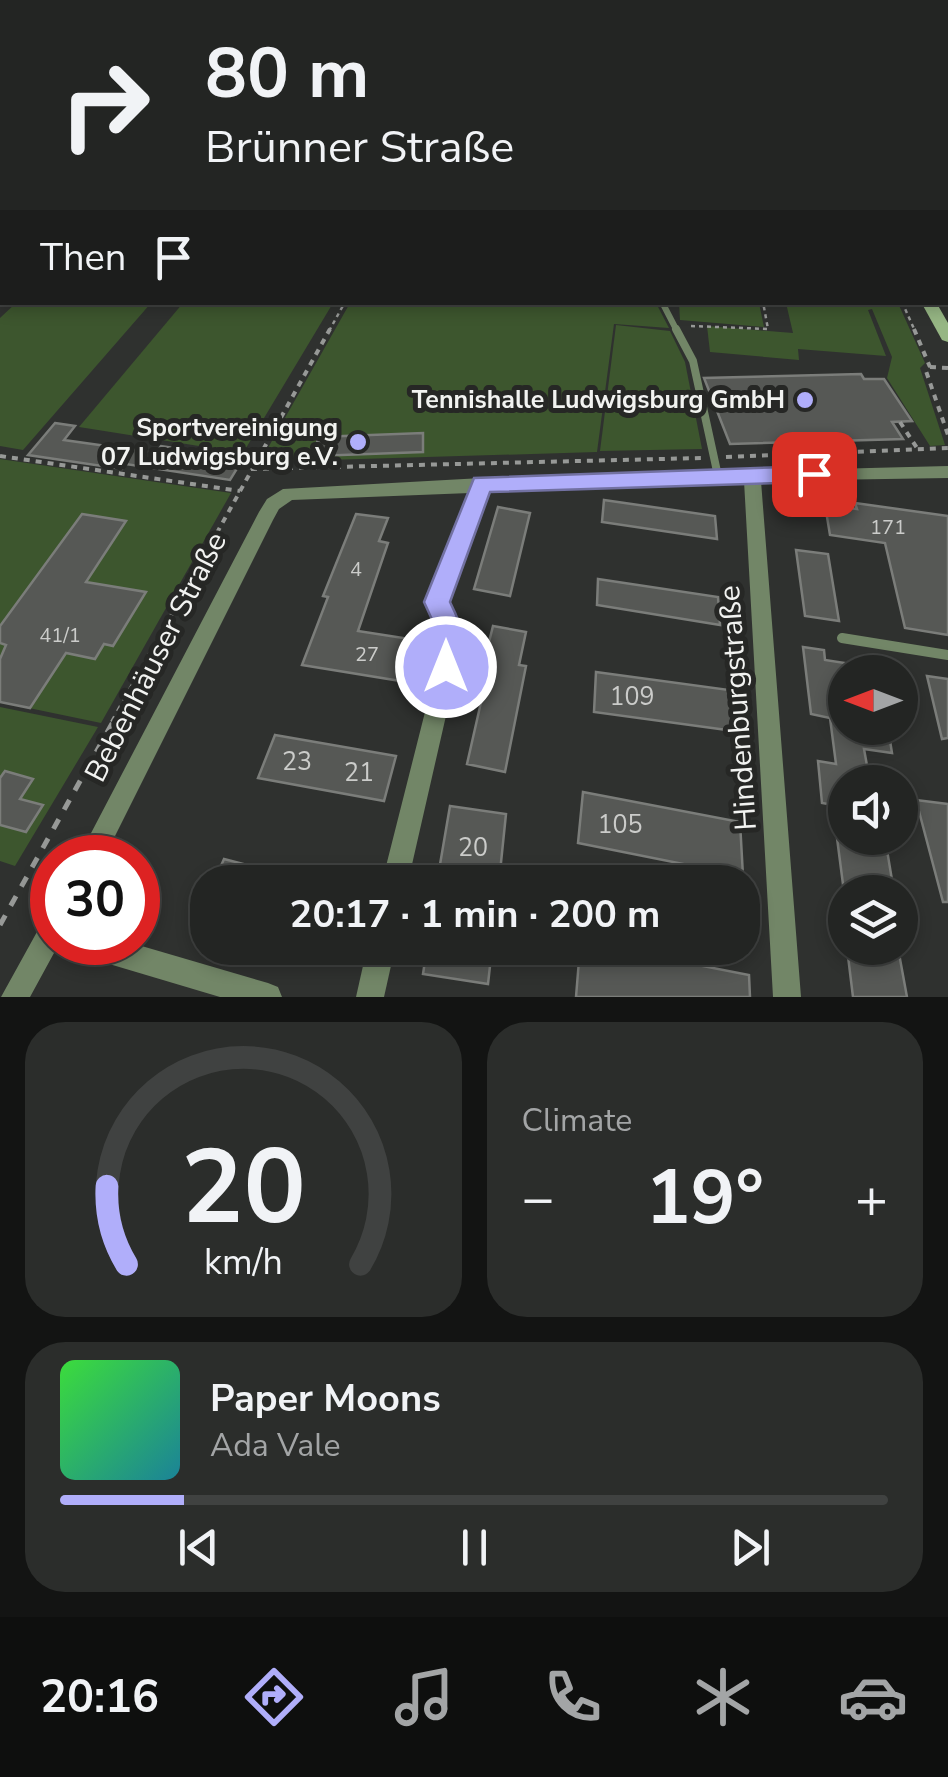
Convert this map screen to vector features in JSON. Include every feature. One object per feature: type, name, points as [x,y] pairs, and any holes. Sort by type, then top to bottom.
[{"type":"main road","points":[[930,305],[947,334]]},
{"type":"street","points":[[316,0],[330,0]]},
{"type":"street","points":[[399,865],[454,637],[437,602],[482,484],[948,472]]},
{"type":"street","name":"Hindenburgstraße","points":[[752,475],[787,997]]},
{"type":"street","name":"Bebenhäuser Straße","points":[[102,835],[273,504],[289,494],[482,484]]},
{"type":"street","points":[[15,997],[34,965]]},
{"type":"street","points":[[158,965],[268,997]]},
{"type":"street","points":[[370,997],[377,965]]},
{"type":"lane","points":[[664,305],[693,362],[718,476]]},
{"type":"lane","points":[[842,638],[948,655]]},
{"type":"path","points":[[0,925],[342,305]]},
{"type":"path","points":[[676,328],[705,324],[768,329],[763,305]]},
{"type":"path","points":[[903,305],[930,367]]},
{"type":"path","points":[[930,367],[948,368]]},
{"type":"path","points":[[930,367],[926,371],[948,434]]},
{"type":"path","points":[[900,422],[919,451]]},
{"type":"path","points":[[252,469],[948,448]]},
{"type":"path","points":[[0,456],[240,491]]},
{"type":"green space","points":[[14,305],[149,305],[23,450],[0,446],[0,318]]},
{"type":"green space","points":[[181,305],[332,305],[243,453],[79,427]]},
{"type":"green space","points":[[349,305],[657,305],[669,328],[614,324],[597,452],[260,462]]},
{"type":"green space","points":[[679,305],[759,305],[764,327],[680,320]]},
{"type":"green space","points":[[786,305],[899,305],[925,363],[920,368],[945,445],[930,446],[887,378],[892,357],[872,309],[868,310],[886,356],[798,349],[799,360],[710,352],[707,326],[793,333]]},
{"type":"green space","points":[[616,325],[670,331],[685,362],[702,449],[600,451]]},
{"type":"green space","points":[[0,459],[231,493],[101,723],[0,702]]},
{"type":"green space","points":[[0,707],[98,727],[30,835],[15,866],[0,861]]},
{"type":"building","name":"Tennishalle Ludwigsburg GmbH","points":[[861,374],[864,379],[884,379],[912,421],[892,422],[903,439],[730,444],[704,378]]},
{"type":"building","points":[[55,423],[75,426],[64,440],[156,453],[161,446],[237,457],[232,466],[238,467],[230,480],[126,464],[122,469],[28,455]]},
{"type":"building","points":[[423,433],[423,452],[315,456],[318,437]]},
{"type":"building","points":[[604,500],[715,516],[717,539],[602,522]]},
{"type":"building","points":[[855,503],[948,516],[948,635],[905,628],[885,543],[830,535],[825,505],[857,509]]},
{"type":"building","points":[[498,507],[530,513],[510,596],[474,589]]},
{"type":"building","points":[[82,514],[126,521],[86,582],[146,592],[113,646],[104,644],[95,659],[66,653],[30,708],[0,702],[0,659],[6,645],[0,643],[0,626]]},
{"type":"building","points":[[356,514],[388,518],[379,541],[388,543],[358,631],[429,642],[419,684],[302,665],[328,597],[323,596]]},
{"type":"building","points":[[796,550],[828,554],[839,621],[805,616]]},
{"type":"building","points":[[598,579],[718,597],[720,625],[597,605]]},
{"type":"building","points":[[493,626],[526,632],[519,665],[526,666],[505,772],[467,764],[489,667],[483,666]]},
{"type":"building","points":[[803,647],[824,650],[828,660],[828,718],[811,714]]},
{"type":"building","points":[[596,672],[744,692],[749,733],[594,712]]},
{"type":"building","points":[[927,676],[948,679],[948,738],[942,739]]},
{"type":"building","points":[[275,735],[396,756],[384,801],[258,778]]},
{"type":"building","points":[[834,745],[891,745],[892,753],[864,749],[867,765],[828,765],[828,804],[822,803],[818,761],[836,764]]},
{"type":"building","points":[[5,771],[33,779],[20,799],[43,805],[26,832],[0,825],[0,778]]},
{"type":"building","points":[[583,792],[740,822],[742,865],[688,865],[578,843]]},
{"type":"building","points":[[918,800],[948,804],[948,902],[943,902]]},
{"type":"building","points":[[450,806],[506,814],[501,865],[440,865]]},
{"type":"building","points":[[839,855],[888,855],[891,875],[842,875]]},
{"type":"building","points":[[224,859],[247,865],[221,865]]},
{"type":"building","points":[[424,965],[490,965],[488,984],[423,974]]},
{"type":"building","points":[[579,965],[698,965],[749,975],[750,997],[576,997]]},
{"type":"building","points":[[849,965],[901,965],[907,997],[853,997]]},
{"type":"place","name":"Tennishalle Ludwigsburg GmbH","points":[[805,400]]},
{"type":"place","name":"Sportvereinigung 07 Ludwigsburg e.V.","points":[[358,442]]},
{"type":"route","points":[[446,667],[454,637],[437,602],[482,484],[814,474]]}]
